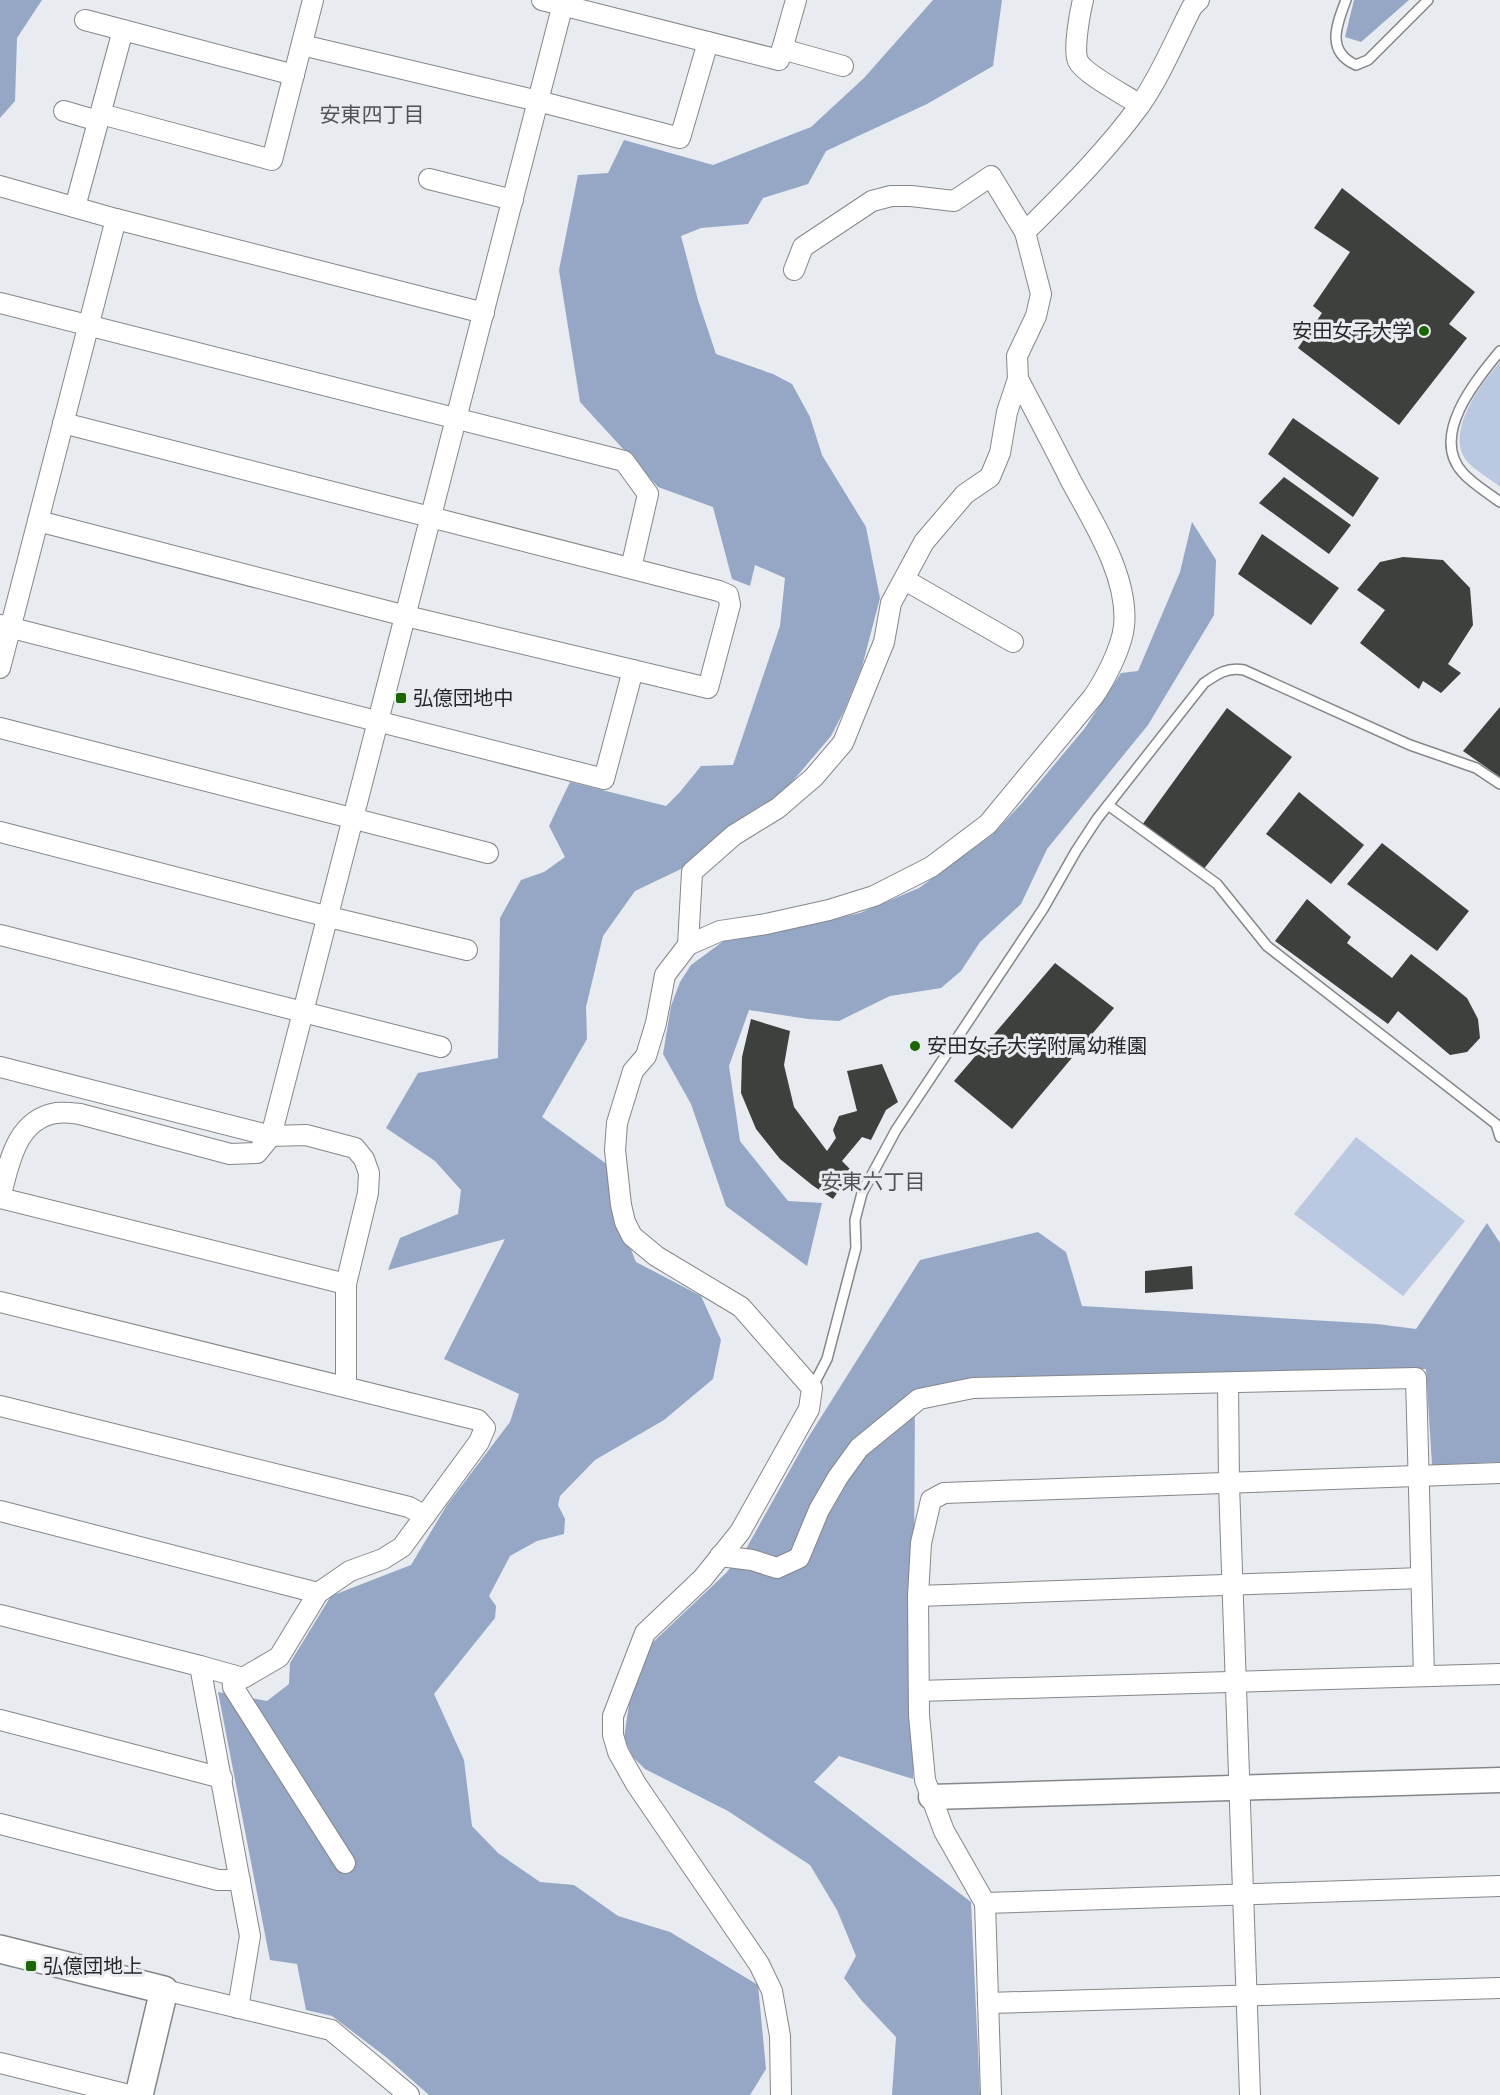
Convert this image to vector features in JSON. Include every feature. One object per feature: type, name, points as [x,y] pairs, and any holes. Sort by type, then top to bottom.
[{"type":"main road","points":[[0,1949],[164,1990],[139,2095]]},
{"type":"street","points":[[64,111],[272,160],[313,0]]},
{"type":"street","points":[[542,0],[563,3],[779,60],[796,0]]},
{"type":"street","points":[[1083,0],[1077,40],[1077,60],[1086,71],[1140,105]]},
{"type":"street","points":[[1025,232],[1095,161],[1140,105],[1164,64],[1192,7],[1199,0]]},
{"type":"street","points":[[346,1284],[0,1198],[10,1159],[20,1135],[37,1120],[56,1113],[80,1114],[230,1154],[256,1153],[271,1136],[563,3]]},
{"type":"street","points":[[85,20],[294,75]]},
{"type":"street","points":[[75,207],[123,30]]},
{"type":"street","points":[[302,45],[538,101],[681,138],[708,42]]},
{"type":"street","points":[[782,48],[843,66]]},
{"type":"street","points":[[688,945],[692,872],[734,835],[778,807],[814,777],[843,743],[884,642],[891,603],[924,542],[965,494],[990,477],[1000,453],[1007,412],[1018,379],[1017,356],[1036,316],[1041,294],[1025,232],[991,176],[954,201],[891,196],[872,201],[803,247],[794,270]]},
{"type":"street","points":[[429,179],[513,200]]},
{"type":"street","points":[[0,186],[116,219],[484,313]]},
{"type":"street","points":[[0,668],[5,627],[38,521],[116,219]]},
{"type":"street","points":[[0,303],[624,461],[648,494],[631,568]]},
{"type":"street","points":[[781,2095],[780,2036],[772,1991],[759,1964],[636,1784],[618,1752],[613,1735],[613,1716],[645,1633],[703,1578],[740,1532],[809,1408],[812,1388],[741,1307],[656,1256],[632,1236],[625,1222],[621,1205],[615,1149],[617,1123],[633,1071],[646,1056],[656,1023],[665,975],[688,945],[720,931],[829,910],[874,896],[931,867],[988,824],[1104,681],[1124,627],[1122,595],[1115,568],[1018,379]]},
{"type":"street","points":[[38,521],[406,616],[708,688],[730,605],[728,595],[719,591],[63,423]]},
{"type":"street","points":[[905,580],[1013,642]]},
{"type":"street","points":[[5,627],[604,780],[633,670]]},
{"type":"street","points":[[0,728],[488,853]]},
{"type":"street","points":[[0,832],[329,917],[467,950]]},
{"type":"street","points":[[0,935],[441,1047]]},
{"type":"street","points":[[0,1067],[271,1136],[306,1135],[355,1148],[364,1159],[369,1173],[368,1193],[346,1284],[346,1387]]},
{"type":"street","points":[[0,1302],[478,1420],[485,1428],[479,1442],[402,1547],[383,1559],[350,1571],[318,1593],[279,1657],[243,1678],[0,1615]]},
{"type":"street","points":[[720,1556],[752,1560],[777,1568],[799,1558],[819,1510],[838,1477],[859,1448],[919,1399],[973,1388],[1416,1378],[1424,1676]]},
{"type":"street","points":[[1228,1383],[1229,1484],[1250,2095]]},
{"type":"street","points":[[0,1406],[409,1507],[425,1516]]},
{"type":"street","points":[[991,2095],[985,1903],[944,1831],[925,1780],[919,1691],[918,1596],[921,1543],[931,1500],[944,1493],[1500,1473]]},
{"type":"street","points":[[0,1511],[318,1593]]},
{"type":"street","points":[[918,1596],[1422,1578]]},
{"type":"street","points":[[200,1666],[250,1936],[238,2008]]},
{"type":"street","points":[[919,1691],[1500,1674]]},
{"type":"street","points":[[232,1675],[233,1688],[345,1863]]},
{"type":"street","points":[[0,1720],[222,1778]]},
{"type":"street","points":[[931,1797],[1500,1780]]},
{"type":"street","points":[[0,1824],[218,1880],[240,1880]]},
{"type":"street","points":[[985,1903],[1500,1886]]},
{"type":"street","points":[[988,2003],[1500,1988]]},
{"type":"street","points":[[164,1990],[331,2030],[409,2095]]},
{"type":"street","points":[[0,2063],[129,2095]]},
{"type":"lane","points":[[1346,0],[1336,27],[1337,47],[1345,60],[1356,65],[1368,60],[1428,0]]},
{"type":"lane","points":[[1500,351],[1474,381],[1453,424],[1451,444],[1456,463],[1464,474],[1500,502]]},
{"type":"lane","points":[[812,1388],[827,1359],[856,1248],[855,1220],[862,1193],[896,1130],[1043,909],[1076,851],[1108,805],[1204,683],[1221,672],[1234,668],[1244,670],[1410,745],[1476,768],[1500,784]]},
{"type":"lane","points":[[1108,805],[1217,884],[1267,946],[1496,1124],[1500,1137]]},
{"type":"shaded area","points":[[0,0],[42,0],[17,38],[15,101],[0,118]]},
{"type":"shaded area","points":[[933,0],[1002,0],[993,66],[927,104],[826,151],[808,184],[763,198],[748,224],[701,228],[681,236],[698,300],[716,354],[773,374],[792,384],[810,417],[822,455],[866,527],[880,598],[862,667],[831,736],[775,802],[723,836],[681,869],[635,891],[603,936],[586,1007],[587,1039],[542,1117],[608,1165],[617,1214],[636,1262],[701,1296],[721,1340],[713,1379],[664,1420],[595,1460],[560,1496],[558,1505],[565,1519],[564,1534],[537,1541],[510,1556],[489,1596],[496,1606],[495,1618],[434,1694],[464,1760],[472,1826],[498,1853],[540,1882],[574,1885],[618,1916],[670,1932],[758,1985],[766,2069],[750,2095],[429,2095],[386,2057],[332,2016],[306,2010],[297,1964],[270,1960],[218,1692],[267,1701],[289,1684],[290,1663],[331,1596],[411,1565],[447,1505],[510,1422],[519,1394],[444,1359],[505,1239],[388,1270],[400,1238],[458,1214],[461,1190],[435,1161],[386,1128],[418,1073],[498,1058],[500,918],[521,880],[544,872],[565,857],[549,826],[570,782],[666,806],[701,766],[733,765],[780,626],[785,578],[755,565],[750,586],[732,579],[713,507],[658,487],[580,402],[559,270],[578,175],[608,173],[624,140],[713,165],[811,127],[864,78]]},
{"type":"shaded area","points":[[1354,0],[1409,0],[1361,42],[1345,37]]},
{"type":"shaded area","points":[[1500,362],[1500,487],[1475,469],[1464,457],[1460,445],[1460,433],[1463,420],[1476,394]]},
{"type":"shaded area","points":[[1192,522],[1216,560],[1214,615],[1148,725],[1047,849],[1021,904],[980,942],[961,971],[941,988],[890,996],[839,1021],[749,1010],[729,1066],[740,1141],[788,1201],[822,1203],[807,1266],[726,1206],[691,1104],[663,1054],[671,1006],[680,982],[691,965],[725,940],[766,934],[860,913],[919,888],[993,834],[1085,728],[1121,673],[1138,671],[1180,572]]},
{"type":"shaded area","points":[[1356,1137],[1465,1221],[1403,1296],[1294,1214]]},
{"type":"shaded area","points":[[1487,1223],[1500,1243],[1500,1462],[1432,1465],[1426,1369],[915,1389],[913,1779],[839,1756],[814,1782],[971,1902],[980,2095],[892,2095],[896,2037],[844,1978],[856,1956],[837,1910],[810,1865],[728,1811],[645,1769],[633,1757],[624,1738],[631,1691],[651,1644],[726,1573],[746,1549],[806,1441],[920,1260],[1038,1232],[1066,1252],[1082,1306],[1377,1324],[1416,1329]]},
{"type":"building","points":[[1342,188],[1475,292],[1449,324],[1467,338],[1399,425],[1298,348],[1322,313],[1313,306],[1350,252],[1314,228]]},
{"type":"building","points":[[1293,418],[1379,478],[1353,517],[1268,454]]},
{"type":"building","points":[[1284,477],[1351,525],[1329,554],[1259,503]]},
{"type":"building","points":[[1262,534],[1339,588],[1311,625],[1238,574]]},
{"type":"building","points":[[1403,557],[1443,560],[1470,588],[1473,625],[1448,664],[1461,673],[1441,693],[1423,681],[1419,689],[1360,643],[1385,610],[1357,590],[1380,562]]},
{"type":"building","points":[[1500,707],[1500,777],[1463,751]]},
{"type":"building","points":[[1227,708],[1292,757],[1203,870],[1142,825]]},
{"type":"building","points":[[1299,792],[1364,845],[1331,884],[1266,834]]},
{"type":"building","points":[[1382,843],[1469,911],[1437,951],[1347,884]]},
{"type":"building","points":[[1307,899],[1351,937],[1347,943],[1392,978],[1411,954],[1467,998],[1478,1019],[1480,1038],[1467,1052],[1450,1055],[1398,1011],[1388,1024],[1275,941]]},
{"type":"building","points":[[1055,963],[1114,1008],[1012,1129],[954,1081]]},
{"type":"building","points":[[751,1019],[790,1031],[784,1065],[794,1107],[827,1151],[836,1138],[833,1130],[839,1116],[857,1111],[847,1071],[882,1064],[898,1102],[886,1110],[871,1140],[862,1137],[842,1161],[852,1171],[833,1199],[780,1159],[756,1129],[741,1093],[742,1057]]},
{"type":"building","points":[[1192,1266],[1193,1289],[1145,1293],[1145,1271]]},
{"type":"place","name":"安田女子大学","points":[[1424,331]]},
{"type":"place","name":"弘億団地中","points":[[401,698]]},
{"type":"place","name":"安田女子大学附属幼稚園","points":[[915,1046]]},
{"type":"place","name":"弘億団地上","points":[[31,1966]]},
{"type":"district","name":"安東四丁目","points":[[372,115]]},
{"type":"district","name":"安東六丁目","points":[[873,1182]]}]
